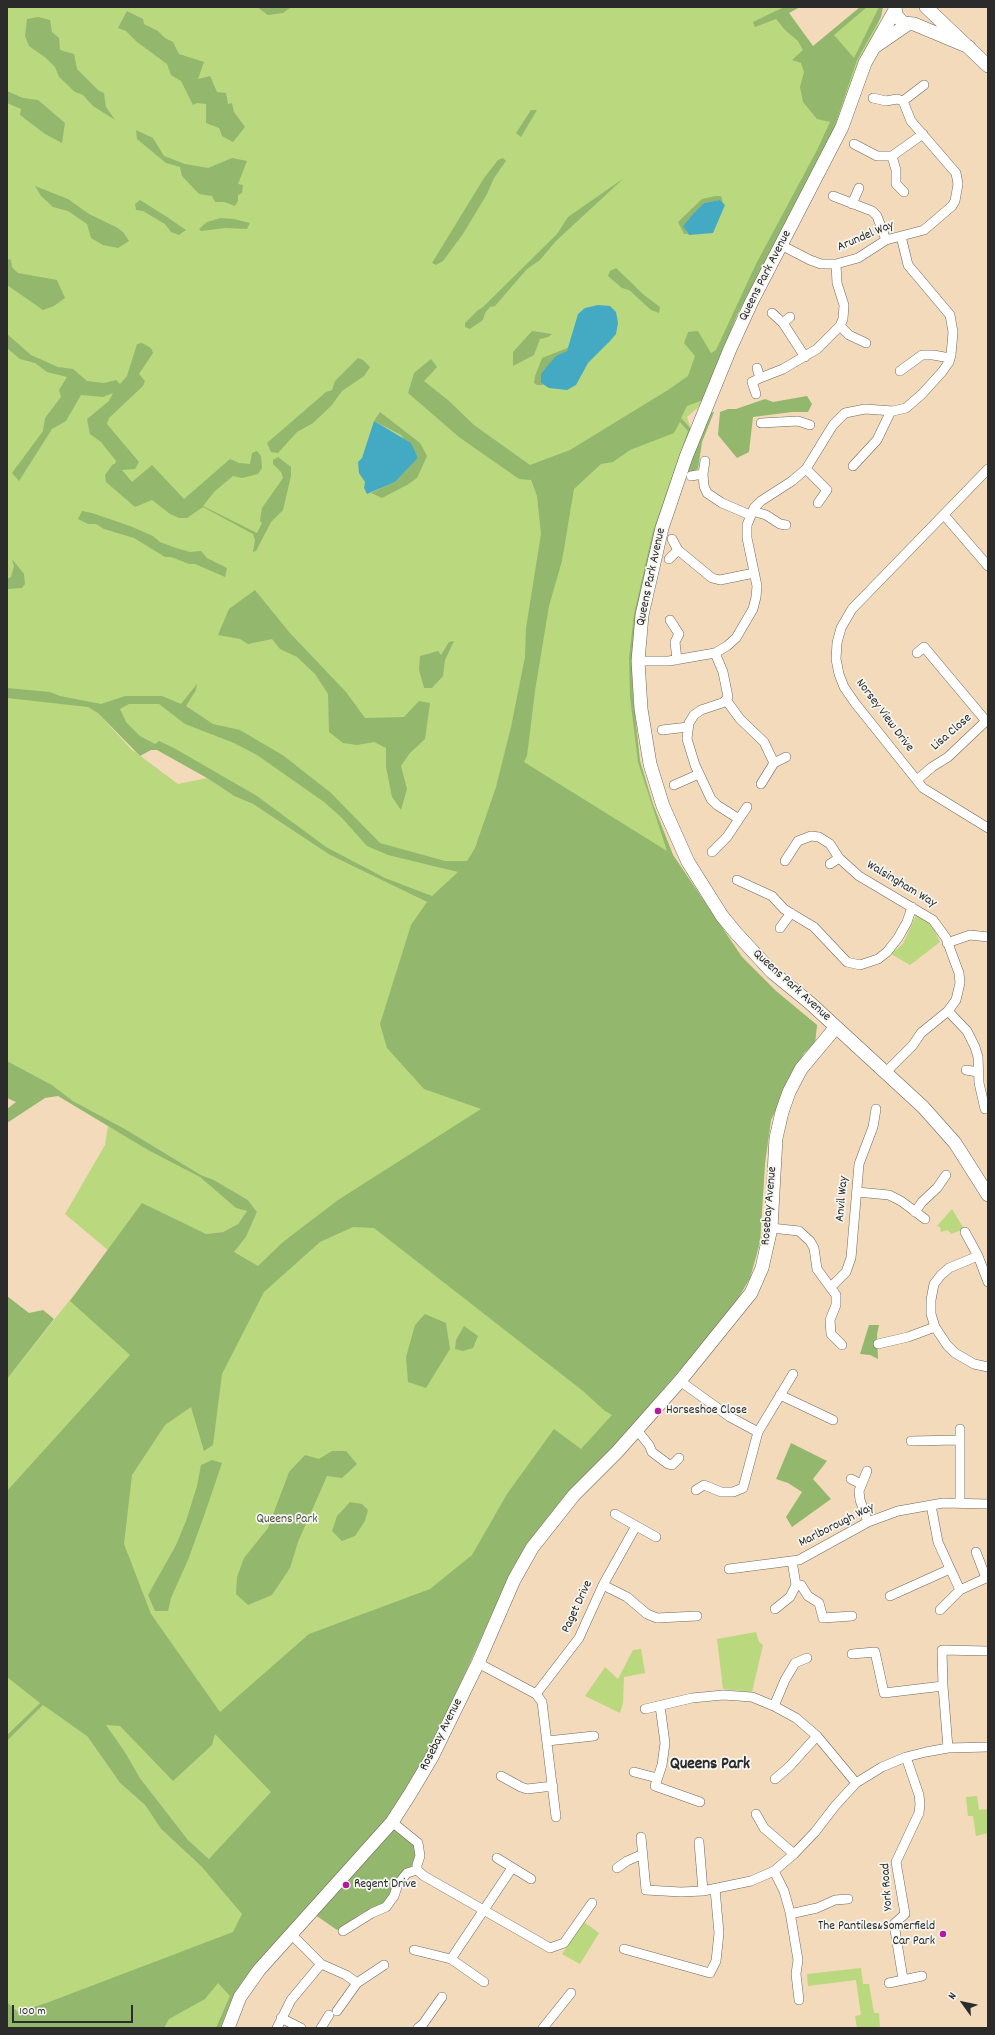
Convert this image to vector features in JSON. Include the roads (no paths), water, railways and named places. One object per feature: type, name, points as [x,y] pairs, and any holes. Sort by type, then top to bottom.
[{"type":"street","name":"Queens Park Avenue","points":[[874,47],[923,18],[926,7]]},
{"type":"street","points":[[926,7],[988,66]]},
{"type":"street","name":"Queens Park Avenue","points":[[895,8],[865,64],[842,126],[752,301],[730,349],[674,490],[653,563],[644,607],[638,661],[641,709],[650,764],[663,806],[688,862],[710,898],[736,934],[772,972],[836,1027],[923,1107],[955,1143],[988,1194]]},
{"type":"street","points":[[895,8],[898,20],[969,47]]},
{"type":"street","points":[[873,98],[886,101],[897,99],[903,101],[924,85]]},
{"type":"street","name":"Arundel Way","points":[[781,245],[820,264],[836,264],[858,258],[886,240],[924,230],[952,206],[958,184],[956,173],[911,120],[903,101]]},
{"type":"street","points":[[854,144],[877,156],[892,156],[923,134]]},
{"type":"street","points":[[892,156],[896,170],[896,184],[904,192]]},
{"type":"street","points":[[852,204],[859,188]]},
{"type":"street","points":[[833,196],[872,211],[877,216],[886,240]]},
{"type":"street","points":[[638,661],[677,660],[715,653],[727,646],[736,638],[753,609],[757,586],[747,538],[751,513],[761,501],[806,470],[833,425],[845,413],[865,409],[891,411],[901,410],[912,404],[942,372],[950,358],[953,332],[950,315],[908,265],[901,236]]},
{"type":"street","points":[[756,394],[752,382],[783,369],[805,357],[817,349],[840,326],[843,319],[844,305],[837,283],[836,264]]},
{"type":"street","points":[[772,314],[787,320],[792,339],[805,357]]},
{"type":"street","points":[[840,326],[849,336],[866,343]]},
{"type":"street","points":[[900,371],[922,355],[950,358]]},
{"type":"street","points":[[757,368],[760,378]]},
{"type":"street","points":[[853,466],[876,440],[891,411]]},
{"type":"street","points":[[761,424],[798,421],[810,425]]},
{"type":"street","points":[[704,461],[704,486],[707,493],[722,503],[751,513],[766,515],[780,524],[786,525]]},
{"type":"street","name":"Norsey View Drive","points":[[988,469],[852,609],[841,628],[837,643],[836,659],[839,674],[844,687],[874,728],[917,780],[934,796],[988,828]]},
{"type":"street","points":[[806,470],[830,487],[818,503]]},
{"type":"street","points":[[690,476],[703,474]]},
{"type":"street","points":[[944,515],[988,566]]},
{"type":"street","points":[[672,539],[678,550],[712,578],[728,579],[754,573]]},
{"type":"street","points":[[669,559],[678,550]]},
{"type":"street","points":[[670,620],[679,634],[675,642],[677,660]]},
{"type":"street","name":"Lisa Close","points":[[917,780],[932,767],[948,757],[986,721],[924,647]]},
{"type":"street","points":[[715,653],[727,687],[726,700],[740,719],[764,742],[774,763]]},
{"type":"street","points":[[726,700],[701,710],[694,715],[688,727],[689,747],[699,774],[711,799],[717,805],[739,819]]},
{"type":"street","points":[[662,730],[688,727]]},
{"type":"street","points":[[761,784],[774,763],[786,757]]},
{"type":"street","points":[[674,785],[699,774]]},
{"type":"street","points":[[712,852],[727,837],[747,808]]},
{"type":"street","name":"Walsingham Way","points":[[785,861],[798,841],[811,836],[819,837],[830,844],[839,858],[874,886],[933,920],[941,929],[959,973],[960,982],[956,1000],[948,1011],[921,1033],[913,1045],[886,1072]]},
{"type":"street","points":[[830,864],[839,858]]},
{"type":"street","points":[[737,880],[772,896],[784,909],[814,927],[847,962],[860,965],[878,959],[887,952],[898,938],[907,922],[912,907]]},
{"type":"street","points":[[780,928],[791,913]]},
{"type":"street","points":[[947,943],[970,935],[988,937]]},
{"type":"street","points":[[948,1011],[967,1031],[978,1057],[978,1072],[984,1109]]},
{"type":"street","name":"Rosebay Avenue","points":[[228,2028],[232,2014],[249,1983],[273,1953],[392,1822],[432,1757],[478,1663],[514,1580],[532,1548],[569,1501],[637,1430],[680,1381],[751,1293],[762,1268],[771,1228],[776,1138],[782,1112],[789,1092],[801,1069],[836,1027]]},
{"type":"street","points":[[966,1070],[978,1072]]},
{"type":"street","name":"Anvil Way","points":[[830,1287],[846,1272],[848,1266],[859,1164],[873,1127],[876,1109]]},
{"type":"street","points":[[915,1212],[922,1202],[937,1188],[946,1175]]},
{"type":"street","points":[[857,1192],[889,1195],[901,1201],[925,1218]]},
{"type":"street","points":[[771,1228],[798,1231],[810,1241],[814,1248],[817,1269],[836,1295],[836,1305],[830,1320],[831,1334],[842,1345]]},
{"type":"street","points":[[965,1232],[978,1256],[988,1282]]},
{"type":"street","points":[[978,1256],[949,1268],[934,1284],[931,1300],[931,1314],[935,1327],[947,1345],[955,1353],[974,1364],[988,1367]]},
{"type":"street","points":[[878,1344],[908,1337],[935,1327]]},
{"type":"street","points":[[696,1490],[704,1485],[721,1492],[733,1492],[743,1488],[758,1432],[793,1374]]},
{"type":"street","points":[[680,1381],[714,1407],[758,1432]]},
{"type":"street","points":[[780,1394],[833,1420]]},
{"type":"street","points":[[960,1429],[960,1503]]},
{"type":"street","points":[[637,1430],[649,1445],[652,1452],[668,1464],[672,1465],[679,1458]]},
{"type":"street","points":[[911,1441],[959,1440]]},
{"type":"street","points":[[867,1471],[860,1484],[859,1491],[860,1500],[868,1522]]},
{"type":"street","points":[[851,1479],[860,1484]]},
{"type":"street","name":"Marlborough Way","points":[[728,1569],[792,1561],[803,1558],[868,1522],[898,1511],[931,1505],[960,1503],[988,1504]]},
{"type":"street","points":[[931,1505],[938,1542],[960,1590]]},
{"type":"street","points":[[615,1514],[656,1537]]},
{"type":"street","name":"Paget Drive","points":[[536,1694],[573,1647],[603,1586],[636,1526]]},
{"type":"street","points":[[940,1610],[960,1590],[987,1580],[976,1552]]},
{"type":"street","name":"Marlborough Way","points":[[792,1561],[796,1585]]},
{"type":"street","points":[[890,1596],[950,1568]]},
{"type":"street","points":[[775,1609],[790,1597],[796,1585],[801,1585],[808,1596],[819,1603],[823,1618],[852,1616]]},
{"type":"street","points":[[603,1586],[627,1597],[647,1614],[657,1618],[697,1616]]},
{"type":"street","points":[[948,1748],[943,1686],[942,1650],[988,1651]]},
{"type":"street","points":[[852,1654],[875,1652],[884,1693],[943,1686]]},
{"type":"street","points":[[774,1706],[785,1680],[795,1663],[807,1658]]},
{"type":"street","points":[[478,1663],[536,1694],[542,1702],[556,1817]]},
{"type":"street","points":[[645,1709],[692,1698],[723,1695],[752,1697],[774,1706],[796,1718],[817,1736],[856,1783]]},
{"type":"street","points":[[660,1706],[665,1743],[663,1760],[655,1786],[700,1802]]},
{"type":"street","points":[[547,1741],[594,1736]]},
{"type":"street","points":[[775,1779],[793,1763],[817,1736]]},
{"type":"street","points":[[641,1837],[646,1890],[681,1892],[703,1891],[751,1881],[774,1871],[794,1854],[811,1838],[835,1806],[856,1783],[906,1757],[948,1748],[988,1746]]},
{"type":"street","name":"York Road","points":[[904,1979],[894,1924],[905,1914],[896,1862],[919,1814],[920,1804],[920,1795],[906,1757]]},
{"type":"street","points":[[634,1772],[658,1778]]},
{"type":"street","points":[[501,1776],[527,1789],[553,1786]]},
{"type":"street","points":[[756,1814],[764,1828],[794,1854]]},
{"type":"street","points":[[392,1822],[418,1843],[420,1856],[417,1864],[417,1870],[424,1876],[550,1948],[564,1942],[592,1902]]},
{"type":"street","points":[[699,1842],[703,1891]]},
{"type":"street","points":[[617,1868],[627,1861],[643,1854]]},
{"type":"street","points":[[497,1858],[531,1880]]},
{"type":"street","points":[[451,1959],[512,1868]]},
{"type":"street","points":[[344,1931],[372,1912],[386,1907],[394,1896],[398,1884],[407,1873],[417,1870]]},
{"type":"street","points":[[774,1871],[784,1891],[790,1914],[798,1960],[796,1974],[799,2000]]},
{"type":"street","points":[[624,1949],[710,1972],[716,1961],[719,1933],[715,1889]]},
{"type":"street","points":[[790,1914],[817,1908],[835,1900],[848,1898]]},
{"type":"street","points":[[291,1934],[321,1964],[346,1975],[357,1983]]},
{"type":"street","points":[[414,1950],[451,1959],[484,1982]]},
{"type":"street","points":[[277,2028],[280,2018],[291,2000],[321,1964]]},
{"type":"street","points":[[321,2028],[357,1983],[384,1964]]},
{"type":"street","points":[[889,1983],[922,1976]]},
{"type":"street","points":[[543,2028],[571,1993]]},
{"type":"street","points":[[423,2027],[442,1997]]},
{"type":"street","points":[[280,2018],[301,2028]]},
{"type":"water","points":[[720,200],[725,205],[713,233],[689,235],[683,226],[694,213],[704,203]]},
{"type":"water","points":[[598,305],[610,306],[616,312],[618,323],[616,334],[588,363],[576,385],[567,390],[549,388],[541,383],[541,374],[548,365],[556,356],[567,351],[578,314],[585,308]]},
{"type":"water","points":[[374,421],[411,443],[418,458],[395,482],[367,494],[364,488],[365,482],[359,473],[358,462],[362,458]]},
{"type":"place","name":"Horseshoe Close","points":[[658,1411]]},
{"type":"place","name":"Regent Drive","points":[[346,1885]]},
{"type":"place","name":"The Pantiles&Somerfield Car Park","points":[[943,1934]]},
{"type":"district","name":"Queens Park","points":[[710,1766]]}]
